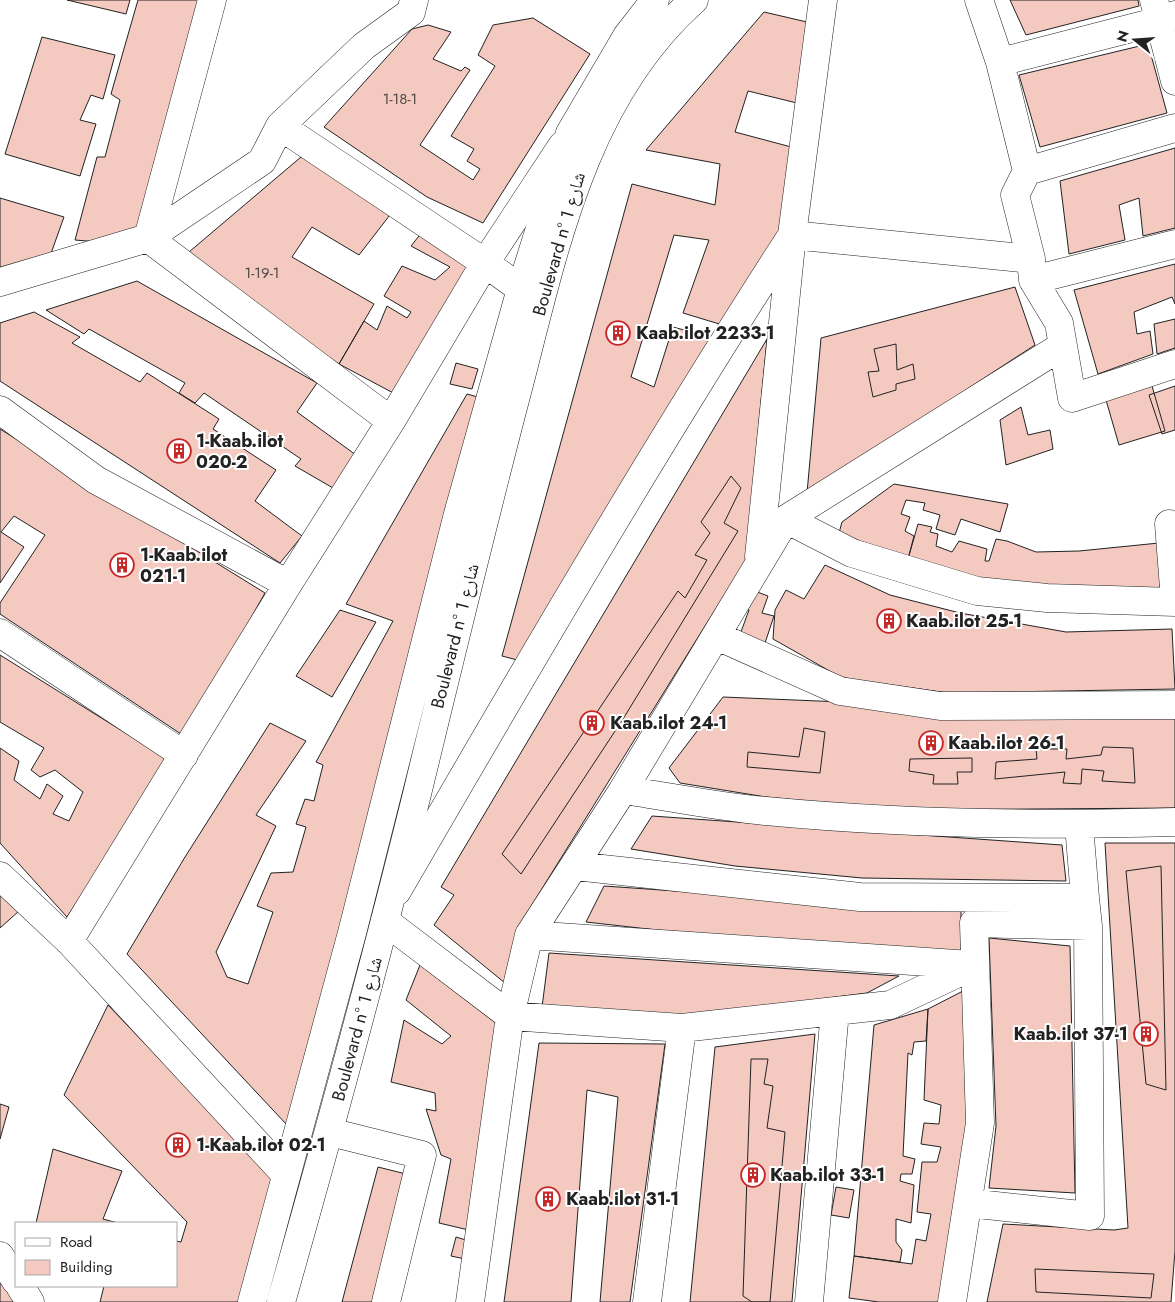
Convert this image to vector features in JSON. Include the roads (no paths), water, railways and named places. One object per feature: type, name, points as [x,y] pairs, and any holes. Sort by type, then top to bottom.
[{"type":"street","points":[[148,238],[212,0]]},
{"type":"street","points":[[0,282],[148,238],[262,161],[280,126],[364,46],[411,12],[414,0]]},
{"type":"street","name":"Boulevard n° شارع 1","points":[[252,1302],[354,924],[458,514],[521,289],[570,134],[627,36],[655,0]]},
{"type":"street","name":"Boulevard n° شارع 1","points":[[281,1302],[330,1132],[388,911],[487,507],[568,204],[599,128],[617,96],[668,25],[694,0]]},
{"type":"street","points":[[758,567],[792,235],[823,0]]},
{"type":"street","points":[[979,0],[1000,62],[1027,171],[1015,195],[1032,270],[1059,323],[1072,398],[1175,364]]},
{"type":"street","points":[[1000,62],[1163,12],[1175,81]]},
{"type":"street","points":[[280,126],[521,289]]},
{"type":"street","points":[[1027,171],[1175,128]]},
{"type":"street","points":[[68,941],[391,421],[485,263],[570,134]]},
{"type":"street","points":[[792,235],[743,311],[547,632],[388,911],[510,1016],[682,1028],[890,1005],[975,965]]},
{"type":"street","points":[[792,235],[1032,270],[1175,244]]},
{"type":"street","points":[[148,238],[391,421]]},
{"type":"street","points":[[470,1302],[510,1016],[529,935],[623,790],[786,519],[1062,346]]},
{"type":"street","points":[[0,410],[96,480],[288,584]]},
{"type":"street","points":[[786,519],[852,552],[977,591],[1047,598],[1175,602],[1169,524]]},
{"type":"street","points":[[0,633],[184,755]]},
{"type":"street","points":[[717,636],[840,691],[940,706],[1175,705]]},
{"type":"street","points":[[623,790],[764,811],[900,822],[1079,825],[1175,822]]},
{"type":"street","points":[[968,1203],[1090,1216],[1088,926],[1079,825]]},
{"type":"street","points":[[575,866],[860,896],[1085,898]]},
{"type":"street","points":[[0,876],[68,941],[286,1175]]},
{"type":"street","points":[[952,1302],[980,1123],[974,923],[1088,926]]},
{"type":"street","points":[[529,935],[975,965]]},
{"type":"street","points":[[809,1302],[835,1011]]},
{"type":"street","points":[[647,1302],[682,1028]]},
{"type":"street","points":[[330,1132],[422,1155],[386,1302]]},
{"type":"street","points":[[0,1256],[15,1278]]},
{"type":"street","points":[[21,1287],[30,1302]]},
{"type":"place","name":"Kaab.ilot 2233-1","points":[[618,333]]},
{"type":"place","name":"1-Kaab.ilot 020-2","points":[[179,451]]},
{"type":"place","name":"1-Kaab.ilot 021-1","points":[[122,565]]},
{"type":"place","name":"Kaab.ilot 25-1","points":[[889,621]]},
{"type":"place","name":"Kaab.ilot 24-1","points":[[592,723]]},
{"type":"place","name":"Kaab.ilot 26-1","points":[[931,743]]},
{"type":"place","name":"Kaab.ilot 37-1","points":[[1146,1034]]},
{"type":"place","name":"1-Kaab.ilot 02-1","points":[[178,1145]]},
{"type":"place","name":"Kaab.ilot 33-1","points":[[753,1175]]},
{"type":"place","name":"Kaab.ilot 31-1","points":[[548,1199]]}]
